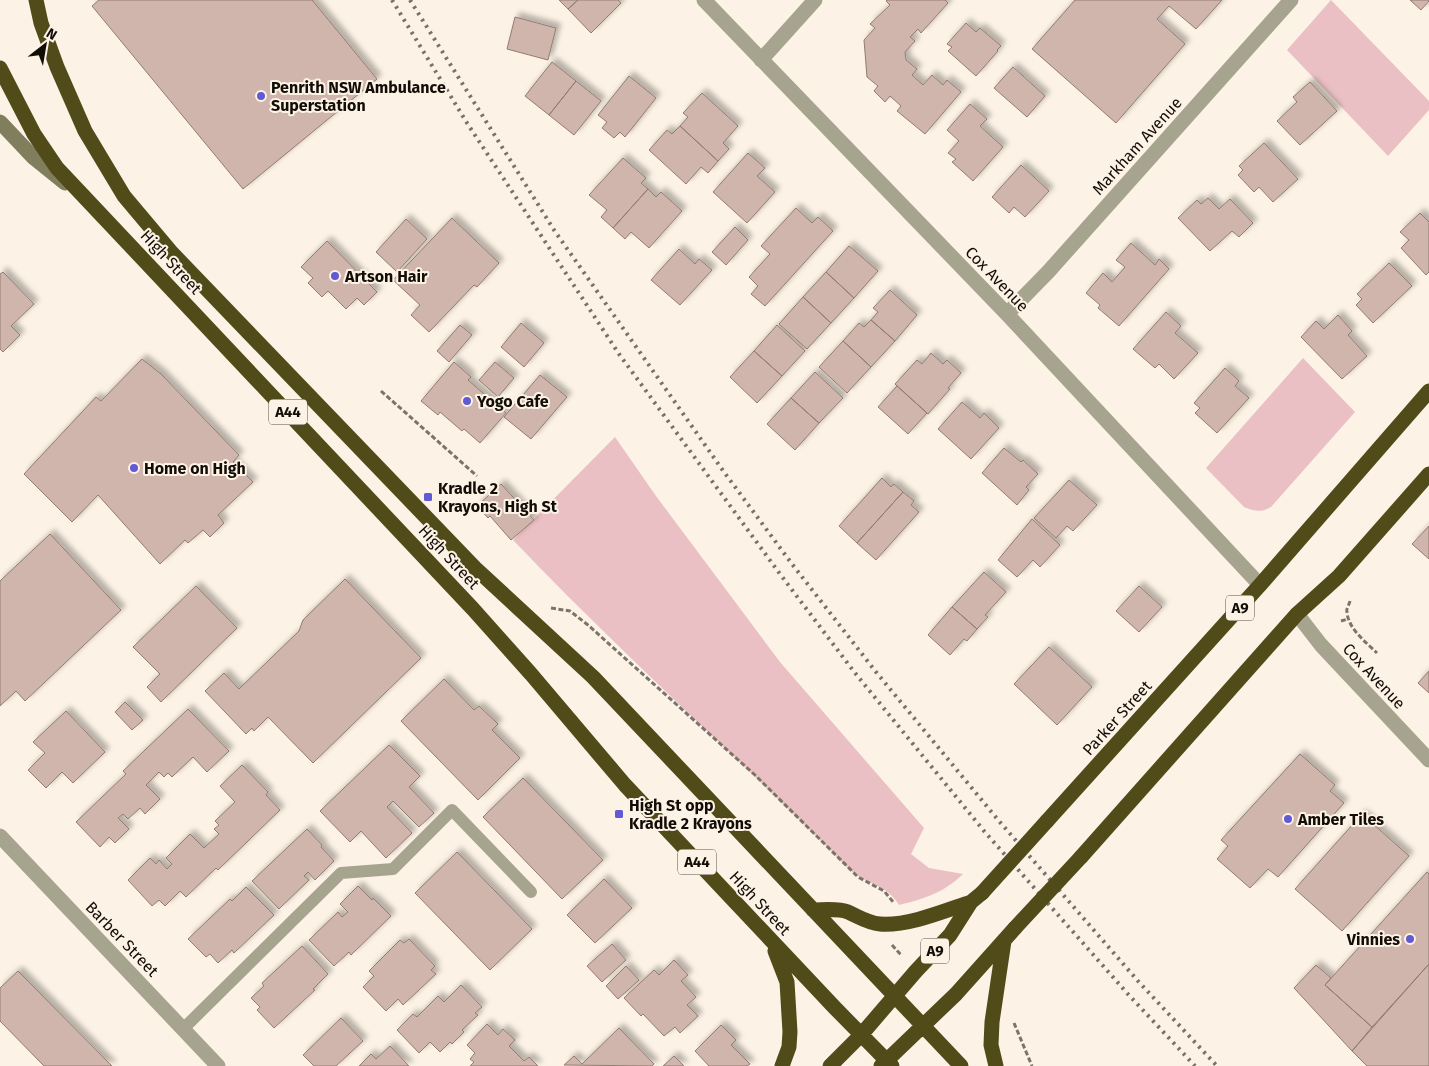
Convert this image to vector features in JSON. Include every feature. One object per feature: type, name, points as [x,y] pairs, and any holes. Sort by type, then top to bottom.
[{"type":"highway","name":"High Street","points":[[36,0],[41,23],[57,66],[85,130],[124,196],[166,246],[475,568],[594,677],[895,996]]},
{"type":"highway","name":"High Street","points":[[0,68],[34,134],[52,162],[473,609],[625,785],[887,1064]]},
{"type":"highway","name":"Parker Street","points":[[830,1066],[861,1035],[950,935],[976,898],[1047,822],[1260,585],[1429,391]]},
{"type":"highway","points":[[887,1064],[956,994],[1081,857],[1297,614],[1339,576],[1429,474]]},
{"type":"highway","points":[[813,910],[846,911],[864,920],[880,924],[895,924],[913,921],[976,898]]},
{"type":"highway","points":[[770,939],[782,965],[787,982],[790,1032],[789,1047],[782,1066]]},
{"type":"highway","points":[[996,1066],[991,1045],[992,1022],[1004,941]]},
{"type":"highway","name":"A44","points":[[895,996],[961,1066]]},
{"type":"street","name":"Cox Avenue","points":[[704,0],[1007,314],[1260,585]]},
{"type":"street","points":[[761,60],[815,0]]},
{"type":"street","name":"Markham Avenue","points":[[1007,314],[1048,272],[1291,0]]},
{"type":"street","points":[[0,122],[34,158],[102,215]]},
{"type":"street","name":"Cox Avenue","points":[[1297,614],[1321,646],[1429,760]]},
{"type":"street","name":"Barber Street","points":[[0,836],[218,1066]]},
{"type":"lane","points":[[183,1029],[341,873],[393,869],[452,810],[531,892]]},
{"type":"path","points":[[381,391],[477,476]]},
{"type":"path","points":[[1350,601],[1346,611],[1348,619],[1355,631],[1377,654]]},
{"type":"path","points":[[544,606],[570,612],[588,625],[755,775],[858,877],[884,891],[894,903],[894,910]]},
{"type":"path","points":[[1341,621],[1348,619]]},
{"type":"path","points":[[892,946],[900,953]]},
{"type":"path","points":[[1005,1023],[1015,1023],[1032,1066]]},
{"type":"shaded area","points":[[1331,0],[1429,101],[1429,110],[1388,156],[1287,50]]},
{"type":"shaded area","points":[[1303,358],[1355,412],[1271,507],[1261,511],[1244,507],[1206,468]]},
{"type":"shaded area","points":[[615,437],[656,496],[780,662],[924,828],[911,854],[929,868],[963,874],[949,886],[934,894],[899,905],[889,893],[850,870],[629,657],[513,540]]},
{"type":"building","name":"Penrith NSW Ambulance Superstation","points":[[99,0],[312,0],[377,79],[243,189],[92,6]]},
{"type":"building","points":[[559,0],[578,0],[568,9]]},
{"type":"building","points":[[578,0],[618,0],[621,3],[591,33],[568,9]]},
{"type":"building","points":[[887,0],[945,0],[948,3],[921,33],[918,29],[910,37],[915,41],[905,52],[906,60],[917,69],[912,75],[923,85],[932,75],[943,85],[947,80],[961,92],[925,134],[897,111],[901,106],[890,96],[885,102],[874,91],[878,86],[867,77],[864,40],[875,28],[870,24],[890,5]]},
{"type":"building","points":[[1075,0],[1222,0],[1196,29],[1169,6],[1157,19],[1185,44],[1116,123],[1032,49]]},
{"type":"building","points":[[1410,0],[1429,0],[1429,1],[1421,10]]},
{"type":"building","points":[[515,17],[556,28],[548,60],[507,49]]},
{"type":"building","points":[[966,23],[976,32],[980,28],[1001,46],[976,76],[948,51],[952,47],[947,44]]},
{"type":"building","points":[[552,62],[576,81],[549,115],[525,96]]},
{"type":"building","points":[[1013,67],[1045,96],[1027,117],[994,88]]},
{"type":"building","points":[[629,76],[656,98],[625,137],[620,132],[614,138],[602,128],[607,122],[598,115]]},
{"type":"building","points":[[576,81],[601,101],[574,135],[549,115]]},
{"type":"building","points":[[1310,82],[1337,111],[1300,145],[1277,121],[1297,102],[1293,97]]},
{"type":"building","points":[[702,93],[738,126],[723,143],[729,149],[718,161],[680,126],[688,117],[683,113]]},
{"type":"building","points":[[970,104],[987,119],[980,126],[1003,147],[973,181],[952,162],[956,159],[948,153],[959,141],[947,130]]},
{"type":"building","points":[[680,126],[718,161],[708,173],[701,167],[686,184],[649,150],[667,130],[672,134]]},
{"type":"building","points":[[1264,143],[1298,179],[1273,202],[1259,187],[1254,192],[1238,175],[1243,170],[1239,166]]},
{"type":"building","points":[[748,153],[765,168],[757,176],[775,192],[747,223],[713,192]]},
{"type":"building","points":[[623,158],[646,178],[641,183],[648,189],[613,228],[601,217],[607,210],[589,195]]},
{"type":"building","points":[[1021,165],[1049,191],[1025,217],[1014,207],[1009,213],[992,197]]},
{"type":"building","points":[[648,189],[656,197],[661,192],[682,211],[649,248],[631,232],[625,239],[613,228]]},
{"type":"building","points":[[1208,198],[1219,209],[1230,199],[1253,223],[1239,237],[1232,231],[1210,251],[1178,218],[1197,200],[1201,204]]},
{"type":"building","points":[[796,208],[812,223],[818,217],[833,231],[765,306],[751,294],[758,286],[749,277],[770,254],[761,246]]},
{"type":"building","points":[[1420,213],[1429,222],[1429,272],[1426,275],[1401,248],[1409,240],[1400,232]]},
{"type":"building","points":[[452,218],[499,263],[477,287],[474,285],[429,332],[411,315],[420,305],[393,280]]},
{"type":"building","points":[[406,219],[427,239],[397,272],[376,252]]},
{"type":"building","points":[[735,227],[748,240],[726,265],[712,252]]},
{"type":"building","points":[[327,241],[377,292],[364,305],[357,298],[346,309],[328,291],[322,297],[308,283],[313,278],[301,267]]},
{"type":"building","points":[[1131,243],[1155,265],[1159,259],[1169,269],[1119,326],[1098,308],[1100,305],[1086,293],[1103,273],[1112,282],[1125,267],[1116,260]]},
{"type":"building","points":[[849,246],[878,271],[854,298],[826,272]]},
{"type":"building","points":[[679,249],[695,264],[699,259],[712,270],[680,305],[651,280]]},
{"type":"building","points":[[1389,263],[1412,286],[1373,323],[1356,305],[1362,299],[1357,294]]},
{"type":"building","points":[[3,272],[34,304],[11,326],[20,335],[3,352],[0,349],[0,274]]},
{"type":"building","points":[[826,272],[854,298],[831,323],[803,297]]},
{"type":"building","points":[[890,290],[917,315],[895,341],[871,320],[878,312],[873,308]]},
{"type":"building","points":[[803,297],[831,323],[807,349],[779,324]]},
{"type":"building","points":[[1166,312],[1181,326],[1175,333],[1198,353],[1174,379],[1159,364],[1155,368],[1133,349]]},
{"type":"building","points":[[1338,315],[1352,331],[1348,335],[1367,356],[1342,379],[1301,337],[1316,321],[1324,329]]},
{"type":"building","points":[[871,320],[895,341],[871,367],[843,341],[859,323],[864,327]]},
{"type":"building","points":[[521,323],[544,343],[524,367],[501,347]]},
{"type":"building","points":[[460,325],[472,335],[449,362],[437,351]]},
{"type":"building","points":[[777,325],[805,351],[782,376],[754,351]]},
{"type":"building","points":[[843,341],[871,367],[847,393],[819,367]]},
{"type":"building","points":[[754,351],[782,376],[757,403],[730,377]]},
{"type":"building","points":[[931,353],[943,364],[947,360],[961,373],[928,414],[895,384],[917,360],[922,364]]},
{"type":"building","name":"Home on High","points":[[142,359],[161,374],[239,455],[233,462],[253,482],[218,515],[224,523],[210,537],[203,530],[188,543],[185,540],[160,564],[98,495],[72,522],[24,474],[96,397],[101,401]]},
{"type":"building","points":[[454,362],[471,377],[468,380],[506,413],[480,443],[464,429],[462,431],[440,412],[438,415],[421,401]]},
{"type":"building","points":[[495,362],[514,378],[498,397],[479,380]]},
{"type":"building","points":[[1225,368],[1239,381],[1235,386],[1249,398],[1217,433],[1195,413],[1200,408],[1194,403]]},
{"type":"building","points":[[815,372],[843,398],[819,423],[791,398]]},
{"type":"building","points":[[540,375],[567,397],[531,439],[504,417]]},
{"type":"building","points":[[897,386],[927,413],[908,434],[878,407]]},
{"type":"building","points":[[791,398],[819,423],[795,450],[767,424]]},
{"type":"building","points":[[962,402],[980,418],[984,413],[999,428],[971,459],[938,429]]},
{"type":"building","points":[[1004,448],[1021,462],[1023,460],[1038,474],[1026,487],[1029,490],[1017,505],[982,473]]},
{"type":"building","points":[[882,478],[891,487],[894,484],[903,492],[857,543],[839,526]]},
{"type":"building","points":[[1069,480],[1097,505],[1073,531],[1067,526],[1056,538],[1034,518]]},
{"type":"building","points":[[501,484],[534,520],[511,540],[490,516],[488,518],[477,506]]},
{"type":"building","points":[[903,492],[914,501],[911,505],[919,512],[876,560],[857,543]]},
{"type":"building","points":[[1032,519],[1060,545],[1040,567],[1033,560],[1017,577],[998,560]]},
{"type":"building","points":[[1429,526],[1429,559],[1412,544]]},
{"type":"building","points":[[50,534],[121,610],[25,701],[16,691],[0,706],[0,581]]},
{"type":"building","points":[[984,572],[1006,592],[985,615],[988,617],[977,629],[952,607]]},
{"type":"building","points":[[345,579],[421,658],[313,763],[268,717],[254,731],[252,728],[246,734],[205,691],[224,673],[239,689],[299,631],[303,620]]},
{"type":"building","points":[[196,586],[237,628],[161,702],[147,687],[160,674],[133,647]]},
{"type":"building","points":[[1139,586],[1162,607],[1139,632],[1116,611]]},
{"type":"building","points":[[952,607],[977,629],[967,641],[964,639],[950,655],[928,635]]},
{"type":"building","points":[[1049,647],[1092,687],[1057,725],[1014,684]]},
{"type":"building","points":[[1429,671],[1429,693],[1418,683]]},
{"type":"building","points":[[444,679],[474,710],[479,706],[498,724],[492,730],[520,758],[478,800],[401,721]]},
{"type":"building","points":[[125,702],[143,720],[132,730],[115,712]]},
{"type":"building","points":[[188,709],[229,751],[207,772],[193,757],[172,777],[168,773],[164,777],[159,772],[146,785],[160,799],[145,814],[140,808],[128,819],[123,814],[118,818],[129,829],[115,843],[109,837],[100,847],[76,822],[126,774],[123,771]]},
{"type":"building","points":[[66,711],[105,752],[73,783],[62,772],[46,788],[28,770],[45,753],[33,742]]},
{"type":"building","points":[[389,745],[420,776],[409,787],[434,813],[419,827],[393,801],[387,807],[412,833],[386,858],[361,831],[350,842],[320,811]]},
{"type":"building","points":[[1300,754],[1335,785],[1330,791],[1344,803],[1278,877],[1268,869],[1250,888],[1217,859],[1228,846],[1221,840]]},
{"type":"building","points":[[242,765],[268,792],[266,795],[280,810],[218,870],[216,868],[186,897],[180,891],[165,906],[159,900],[152,906],[128,880],[150,858],[156,864],[159,860],[167,869],[172,864],[166,858],[190,834],[204,848],[219,834],[214,829],[219,825],[215,821],[235,802],[220,786]]},
{"type":"building","points":[[523,778],[603,860],[562,899],[483,817]]},
{"type":"building","points":[[1362,814],[1409,856],[1342,931],[1295,889]]},
{"type":"building","points":[[307,829],[334,861],[315,880],[308,872],[304,876],[309,880],[279,909],[252,881]]},
{"type":"building","points":[[457,852],[532,929],[490,970],[415,893]]},
{"type":"building","points":[[1427,872],[1429,874],[1429,964],[1372,1027],[1325,985]]},
{"type":"building","points":[[604,879],[632,908],[595,943],[567,915]]},
{"type":"building","points":[[358,886],[391,916],[351,955],[349,952],[334,966],[309,940],[338,912],[342,917],[348,912],[340,904]]},
{"type":"building","points":[[246,887],[274,915],[234,953],[232,950],[218,963],[210,954],[206,957],[188,939],[230,899],[232,901]]},
{"type":"building","points":[[409,939],[435,966],[431,970],[436,974],[403,1005],[398,999],[386,1011],[363,987],[374,976],[369,971],[400,940],[404,943]]},
{"type":"building","points":[[612,944],[626,960],[602,982],[587,966]]},
{"type":"building","points":[[302,946],[328,974],[313,989],[315,990],[274,1028],[257,1010],[260,1007],[251,998],[264,986],[262,983]]},
{"type":"building","points":[[674,960],[688,975],[681,981],[696,997],[687,1005],[698,1016],[680,1033],[675,1027],[664,1036],[624,998],[654,970],[659,975]]},
{"type":"building","points":[[1429,964],[1429,1066],[1367,1066],[1352,1051]]},
{"type":"building","points":[[1316,965],[1331,978],[1325,985],[1372,1027],[1352,1051],[1294,988]]},
{"type":"building","points":[[626,966],[639,980],[618,999],[606,986]]},
{"type":"building","points":[[18,971],[112,1066],[44,1066],[0,1021],[0,988]]},
{"type":"building","points":[[461,985],[482,1007],[475,1013],[478,1015],[462,1030],[464,1032],[452,1044],[450,1042],[440,1052],[430,1042],[419,1053],[397,1030],[413,1014],[417,1017],[438,996],[444,1002]]},
{"type":"building","points":[[341,1018],[363,1041],[336,1066],[314,1066],[303,1055]]},
{"type":"building","points":[[487,1024],[498,1035],[503,1029],[515,1040],[509,1046],[524,1061],[529,1057],[538,1066],[470,1066],[474,1062],[470,1059],[475,1053],[467,1045]]},
{"type":"building","points":[[721,1025],[736,1040],[731,1045],[750,1064],[747,1066],[709,1066],[695,1051]]},
{"type":"building","points":[[619,1028],[654,1064],[652,1066],[564,1065],[574,1056],[582,1064]]},
{"type":"building","points":[[390,1046],[409,1066],[359,1066],[371,1054],[376,1059]]},
{"type":"building","points":[[674,1056],[684,1066],[663,1066]]},
{"type":"railway","points":[[392,0],[467,123],[619,354],[780,574],[855,673],[984,831],[1127,993],[1195,1066]]},
{"type":"railway","points":[[410,0],[554,230],[724,472],[792,564],[876,672],[999,821],[1138,981],[1217,1066]]},
{"type":"place","name":"Penrith NSW Ambulance Superstation","points":[[261,96]]},
{"type":"place","name":"Artson Hair","points":[[335,276]]},
{"type":"place","name":"Yogo Cafe","points":[[467,401]]},
{"type":"place","name":"Home on High","points":[[134,468]]},
{"type":"place","name":"Kradle 2 Krayons, High St","points":[[428,497]]},
{"type":"place","name":"High St opp Kradle 2 Krayons","points":[[619,814]]},
{"type":"place","name":"Amber Tiles","points":[[1288,819]]},
{"type":"place","name":"Vinnies","points":[[1410,939]]}]
